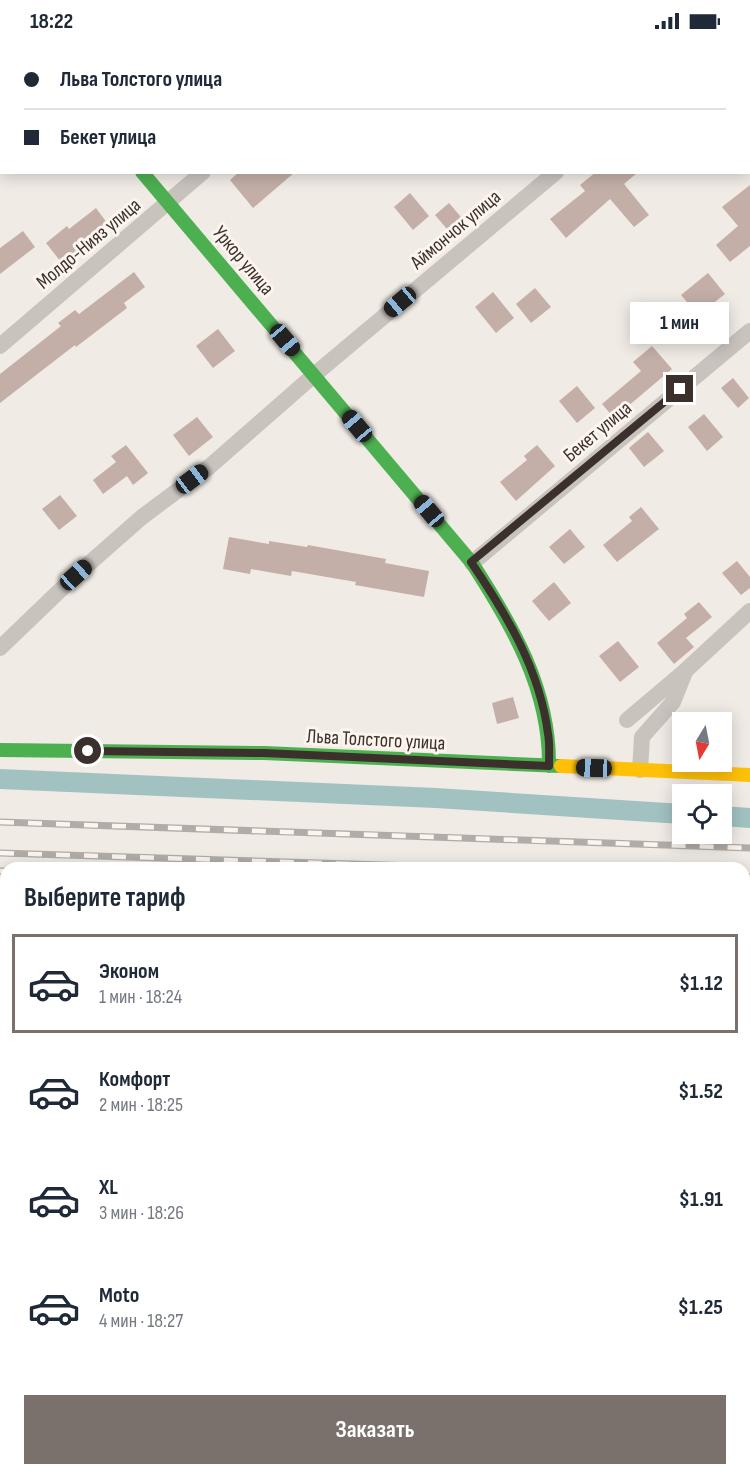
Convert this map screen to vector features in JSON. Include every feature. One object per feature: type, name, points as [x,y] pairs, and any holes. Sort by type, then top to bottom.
[{"type":"main road","name":"Уркор улица","points":[[144,174],[471,562],[506,614],[523,647],[540,697],[548,734],[549,766]]},
{"type":"main road","name":"Льва Толстого улица","points":[[0,750],[264,753],[750,775]]},
{"type":"street","name":"Молдо-Нияз улица","points":[[0,346],[201,174]]},
{"type":"street","name":"Аймончок улица","points":[[0,648],[76,575],[142,517],[209,467],[314,375],[554,174]]},
{"type":"street","name":"Бекет улица","points":[[471,562],[750,331]]},
{"type":"street","points":[[627,720],[750,611]]},
{"type":"street","points":[[640,770],[642,737],[673,702],[685,671]]},
{"type":"building","points":[[237,174],[293,174],[253,208],[230,180]]},
{"type":"building","points":[[594,174],[636,174],[624,184],[649,215],[634,227],[610,199],[566,238],[550,219],[585,191],[580,185]]},
{"type":"building","points":[[750,185],[750,246],[730,262],[716,245],[738,226],[722,207]]},
{"type":"building","points":[[410,193],[429,216],[413,230],[394,207]]},
{"type":"building","points":[[449,203],[467,224],[453,236],[435,215]]},
{"type":"building","points":[[96,208],[110,227],[61,262],[46,243],[67,226],[69,229]]},
{"type":"building","points":[[23,231],[35,247],[0,274],[0,248]]},
{"type":"building","points":[[134,272],[145,287],[124,303],[127,308],[0,403],[0,374],[61,326],[58,323],[75,310],[79,314]]},
{"type":"building","points":[[708,273],[725,294],[698,315],[681,295]]},
{"type":"building","points":[[535,288],[551,307],[531,323],[516,304]]},
{"type":"building","points":[[493,292],[514,318],[496,333],[475,307]]},
{"type":"building","points":[[218,329],[235,351],[213,368],[196,346]]},
{"type":"building","points":[[652,346],[672,369],[614,418],[602,404],[641,371],[633,362]]},
{"type":"building","points":[[733,378],[749,398],[738,408],[721,388]]},
{"type":"building","points":[[577,386],[595,408],[577,423],[559,401]]},
{"type":"building","points":[[704,414],[723,437],[707,451],[688,427]]},
{"type":"building","points":[[197,417],[213,437],[189,456],[173,435]]},
{"type":"building","points":[[648,432],[664,451],[644,467],[629,448]]},
{"type":"building","points":[[126,445],[148,473],[133,485],[127,476],[103,494],[93,480],[116,462],[111,456]]},
{"type":"building","points":[[537,445],[555,466],[516,501],[500,482],[527,460],[524,456]]},
{"type":"building","points":[[60,495],[77,516],[59,530],[42,509]]},
{"type":"building","points":[[641,507],[659,529],[617,562],[603,545],[632,521],[629,517]]},
{"type":"building","points":[[570,529],[585,547],[564,564],[549,547]]},
{"type":"building","points":[[229,537],[269,544],[269,541],[307,547],[308,545],[386,559],[385,563],[429,571],[424,597],[292,571],[291,576],[251,569],[250,574],[223,569]]},
{"type":"building","points":[[737,561],[750,577],[750,588],[741,595],[722,573]]},
{"type":"building","points":[[554,582],[571,603],[549,621],[532,601]]},
{"type":"building","points":[[699,602],[712,617],[686,638],[694,647],[674,664],[657,643],[687,618],[684,614]]},
{"type":"building","points":[[618,641],[639,667],[620,682],[599,656]]},
{"type":"building","points":[[513,697],[519,718],[497,724],[492,703]]},
{"type":"waterway","points":[[0,779],[436,798],[672,813]]},
{"type":"waterway","points":[[732,817],[750,818]]},
{"type":"railway","points":[[0,822],[750,848]]},
{"type":"railway","points":[[0,853],[288,862]]},
{"type":"traffic: fast","points":[[144,174],[472,563],[514,634],[536,684],[548,738],[549,766]]},
{"type":"traffic: fast","points":[[0,750],[264,753],[561,766]]},
{"type":"traffic: slow","points":[[561,766],[750,775]]},
{"type":"route","points":[[88,751],[264,753],[549,766],[548,734],[540,697],[523,647],[506,614],[471,562],[680,389]]}]
